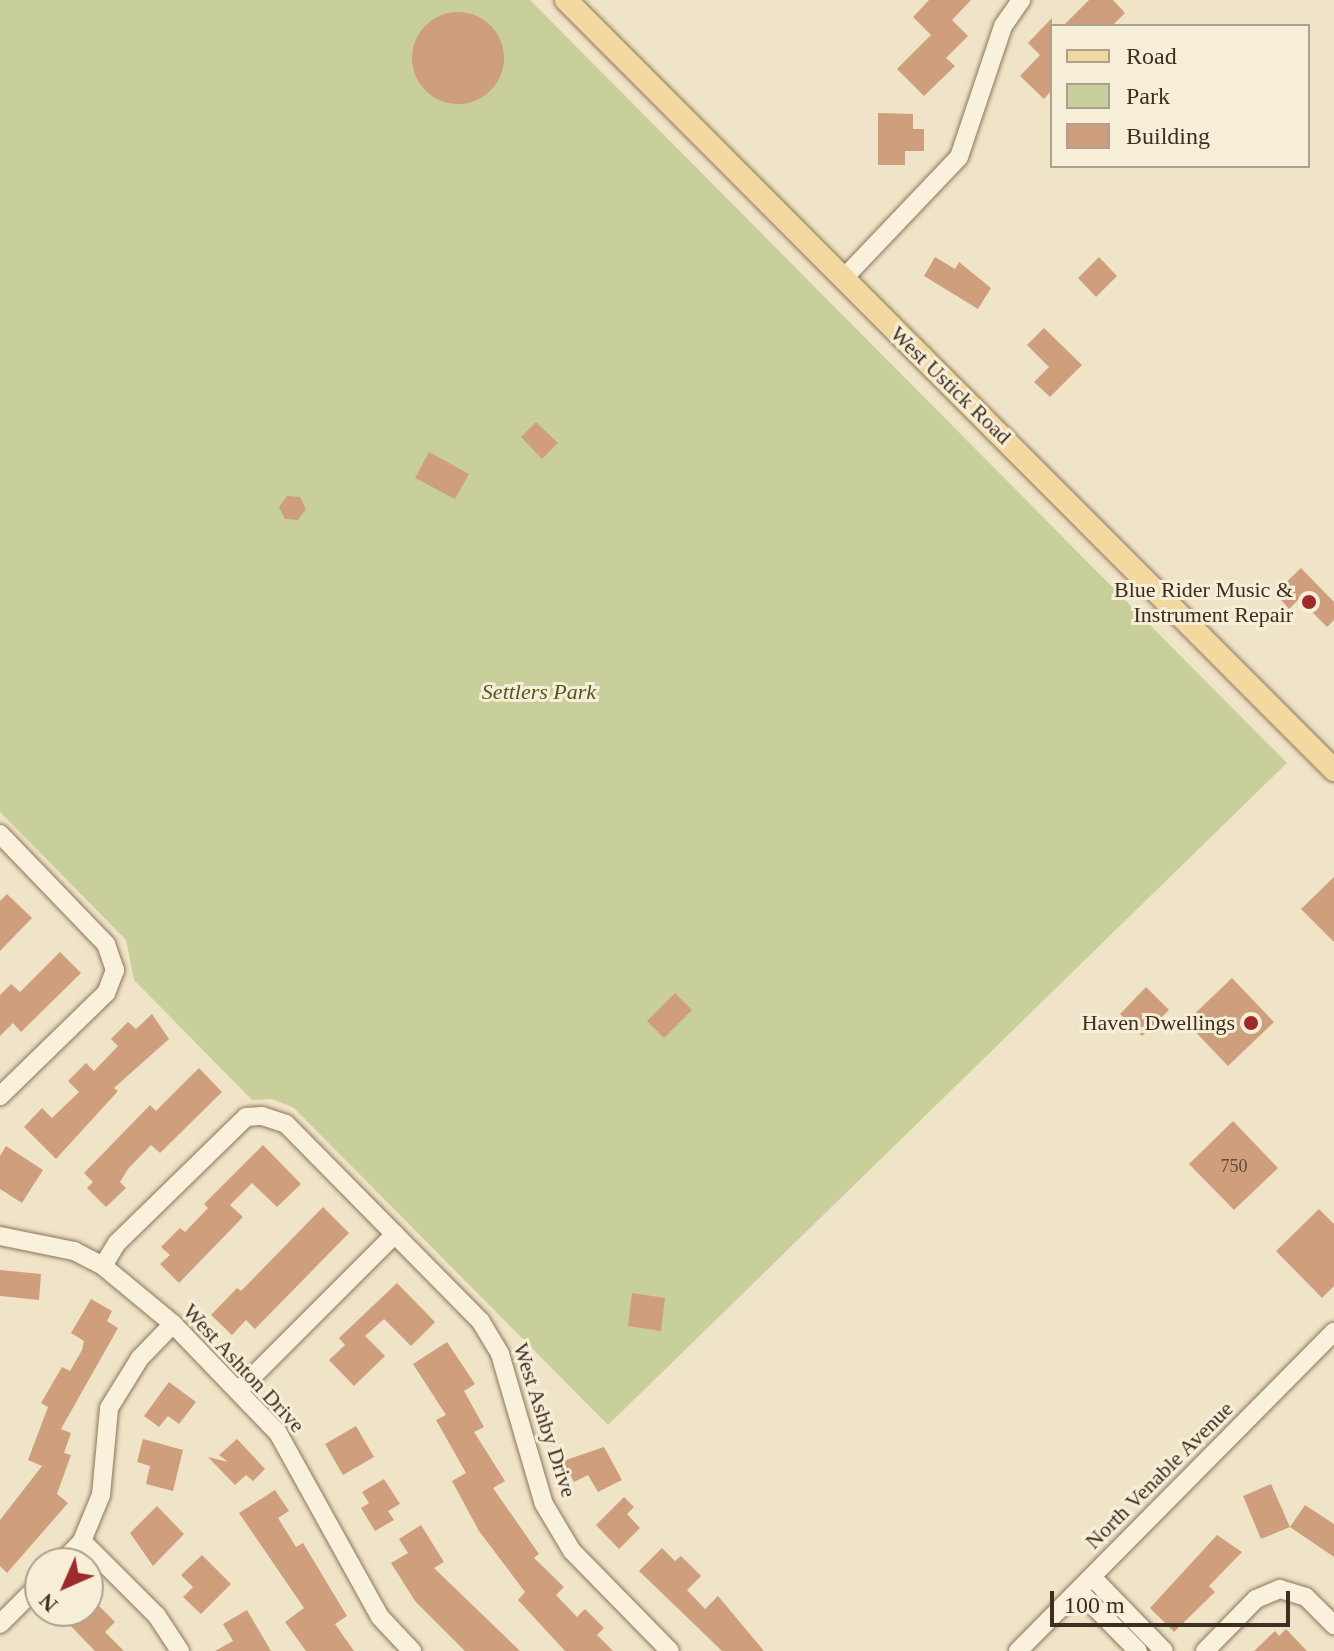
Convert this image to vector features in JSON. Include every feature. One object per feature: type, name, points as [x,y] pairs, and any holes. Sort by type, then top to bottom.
[{"type":"main road","name":"West Ustick Road","points":[[566,0],[1334,770]]},
{"type":"street","points":[[843,279],[959,157],[1003,26],[1021,0]]},
{"type":"street","points":[[0,1096],[106,993],[115,970],[106,944],[1,838]]},
{"type":"street","name":"West Ashby Drive","points":[[103,1266],[117,1243],[233,1127],[246,1117],[262,1116],[286,1124],[492,1337],[544,1504],[572,1551],[670,1651]]},
{"type":"street","points":[[238,1391],[395,1234]]},
{"type":"street","name":"West Ashton Drive","points":[[0,1236],[74,1251],[103,1266],[173,1324],[278,1433],[380,1617],[412,1651]]},
{"type":"street","points":[[76,1547],[82,1541],[101,1495],[109,1408],[140,1358],[173,1324]]},
{"type":"street","name":"North Venable Avenue","points":[[1018,1651],[1334,1332]]},
{"type":"street","points":[[82,1541],[157,1616],[180,1651]]},
{"type":"street","points":[[1085,1584],[1138,1651]]},
{"type":"street","points":[[1085,1584],[1164,1651]]},
{"type":"street","points":[[1205,1651],[1256,1599],[1280,1589],[1306,1597],[1334,1625]]},
{"type":"street","points":[[0,1624],[24,1600]]},
{"type":"green space","name":"Settlers Park","points":[[0,0],[530,0],[1287,763],[608,1425],[294,1108],[272,1099],[252,1100],[134,980],[126,940],[0,812]]},
{"type":"building","points":[[929,0],[971,0],[952,20],[968,36],[946,58],[955,66],[924,96],[897,69],[931,35],[913,17]]},
{"type":"building","points":[[1089,0],[1113,0],[1125,13],[1114,24],[1065,24]]},
{"type":"building","points":[[458,12],[475,16],[490,26],[500,41],[504,58],[500,75],[490,90],[475,100],[458,104],[441,100],[426,90],[416,75],[412,58],[416,41],[426,26],[441,16]]},
{"type":"building","points":[[1052,18],[1050,92],[1044,99],[1020,76],[1040,55],[1028,43]]},
{"type":"building","points":[[878,113],[913,114],[913,129],[924,129],[924,151],[905,151],[905,165],[878,165]]},
{"type":"building","points":[[935,257],[955,269],[959,262],[991,288],[978,309],[924,276]]},
{"type":"building","points":[[1099,257],[1117,276],[1096,297],[1078,278]]},
{"type":"building","points":[[1044,328],[1082,365],[1050,397],[1034,382],[1049,367],[1027,345]]},
{"type":"building","points":[[536,422],[558,443],[542,459],[521,437]]},
{"type":"building","points":[[429,452],[469,474],[455,499],[415,478]]},
{"type":"building","points":[[287,496],[300,497],[306,509],[298,520],[285,519],[279,507]]},
{"type":"building","points":[[1301,568],[1334,602],[1334,620],[1327,627],[1299,599],[1289,609],[1275,593]]},
{"type":"building","points":[[1334,877],[1334,942],[1301,909]]},
{"type":"building","points":[[7,894],[32,918],[0,951],[0,901]]},
{"type":"building","points":[[60,952],[81,973],[21,1032],[13,1023],[0,1036],[0,995],[11,984],[20,992]]},
{"type":"building","points":[[1232,978],[1274,1022],[1228,1066],[1186,1022]]},
{"type":"building","points":[[1146,987],[1169,1010],[1142,1036],[1120,1014]]},
{"type":"building","points":[[675,993],[692,1010],[664,1038],[647,1021]]},
{"type":"building","points":[[152,1014],[169,1039],[114,1088],[118,1091],[56,1159],[24,1127],[42,1108],[52,1118],[79,1092],[68,1081],[86,1063],[94,1071],[118,1046],[111,1039],[128,1022],[136,1029]]},
{"type":"building","points":[[199,1068],[222,1092],[160,1153],[151,1145],[120,1182],[126,1188],[106,1207],[87,1188],[93,1182],[84,1173],[150,1105],[156,1111]]},
{"type":"building","points":[[1233,1121],[1278,1168],[1234,1210],[1189,1164]]},
{"type":"building","points":[[263,1145],[301,1184],[277,1207],[252,1183],[230,1205],[243,1217],[179,1283],[160,1264],[170,1255],[161,1247],[180,1228],[185,1232],[208,1208],[204,1204]]},
{"type":"building","points":[[6,1146],[43,1170],[22,1203],[0,1189],[0,1156]]},
{"type":"building","points":[[323,1207],[349,1233],[255,1329],[246,1320],[232,1335],[211,1315],[237,1288],[241,1291]]},
{"type":"building","points":[[1319,1209],[1334,1224],[1334,1286],[1322,1298],[1276,1251]]},
{"type":"building","points":[[0,1270],[41,1274],[39,1300],[0,1296]]},
{"type":"building","points":[[397,1283],[435,1322],[411,1346],[384,1319],[365,1336],[385,1356],[354,1386],[329,1360],[345,1345],[339,1338]]},
{"type":"building","points":[[632,1293],[665,1298],[661,1331],[628,1326]]},
{"type":"building","points":[[91,1299],[112,1311],[107,1321],[118,1328],[61,1429],[71,1433],[64,1453],[71,1455],[57,1494],[68,1503],[30,1547],[24,1547],[24,1553],[7,1573],[0,1566],[0,1520],[42,1466],[28,1460],[48,1407],[41,1403],[62,1367],[70,1371],[82,1350],[84,1341],[71,1333]]},
{"type":"building","points":[[447,1342],[475,1384],[464,1391],[484,1427],[474,1432],[505,1481],[493,1488],[539,1554],[534,1558],[564,1587],[556,1595],[577,1617],[585,1609],[604,1628],[597,1635],[613,1651],[565,1651],[518,1600],[525,1592],[479,1531],[452,1481],[466,1473],[436,1420],[446,1415],[413,1364]]},
{"type":"building","points":[[169,1382],[196,1402],[179,1424],[168,1416],[159,1427],[144,1416]]},
{"type":"building","points":[[356,1426],[374,1457],[343,1475],[325,1444]]},
{"type":"building","points":[[143,1439],[183,1450],[173,1491],[146,1484],[150,1466],[137,1462]]},
{"type":"building","points":[[237,1439],[265,1469],[253,1481],[246,1475],[235,1485],[208,1457],[228,1462],[219,1455]]},
{"type":"building","points":[[604,1447],[622,1480],[598,1492],[588,1475],[574,1482],[563,1461]]},
{"type":"building","points":[[384,1479],[400,1504],[388,1511],[394,1520],[375,1531],[361,1508],[369,1503],[362,1492]]},
{"type":"building","points":[[1271,1484],[1290,1527],[1261,1539],[1243,1496]]},
{"type":"building","points":[[275,1490],[289,1511],[278,1518],[296,1547],[303,1543],[347,1616],[335,1624],[354,1651],[306,1651],[285,1622],[304,1608],[239,1513]]},
{"type":"building","points":[[624,1497],[634,1507],[627,1514],[640,1528],[619,1549],[596,1525]]},
{"type":"building","points":[[1305,1505],[1334,1524],[1334,1557],[1290,1527]]},
{"type":"building","points":[[157,1506],[184,1534],[153,1566],[130,1533]]},
{"type":"building","points":[[421,1525],[444,1562],[434,1568],[520,1651],[465,1651],[415,1601],[391,1563],[408,1553],[399,1539]]},
{"type":"building","points":[[1217,1535],[1242,1552],[1209,1586],[1215,1592],[1174,1632],[1150,1608]]},
{"type":"building","points":[[662,1548],[675,1561],[681,1556],[701,1576],[687,1590],[705,1609],[718,1596],[764,1651],[722,1651],[639,1571]]},
{"type":"building","points":[[202,1555],[231,1584],[201,1614],[183,1597],[193,1587],[181,1575]]},
{"type":"building","points":[[247,1610],[271,1651],[215,1651],[233,1641],[223,1624]]},
{"type":"building","points":[[104,1611],[115,1622],[105,1632],[124,1651],[95,1651],[72,1627],[104,1627]]},
{"type":"building","points":[[1286,1629],[1307,1651],[1254,1651],[1275,1631],[1279,1636]]},
{"type":"place","name":"Blue Rider Music & Instrument Repair","points":[[1309,602]]},
{"type":"place","name":"Haven Dwellings","points":[[1251,1023]]}]
